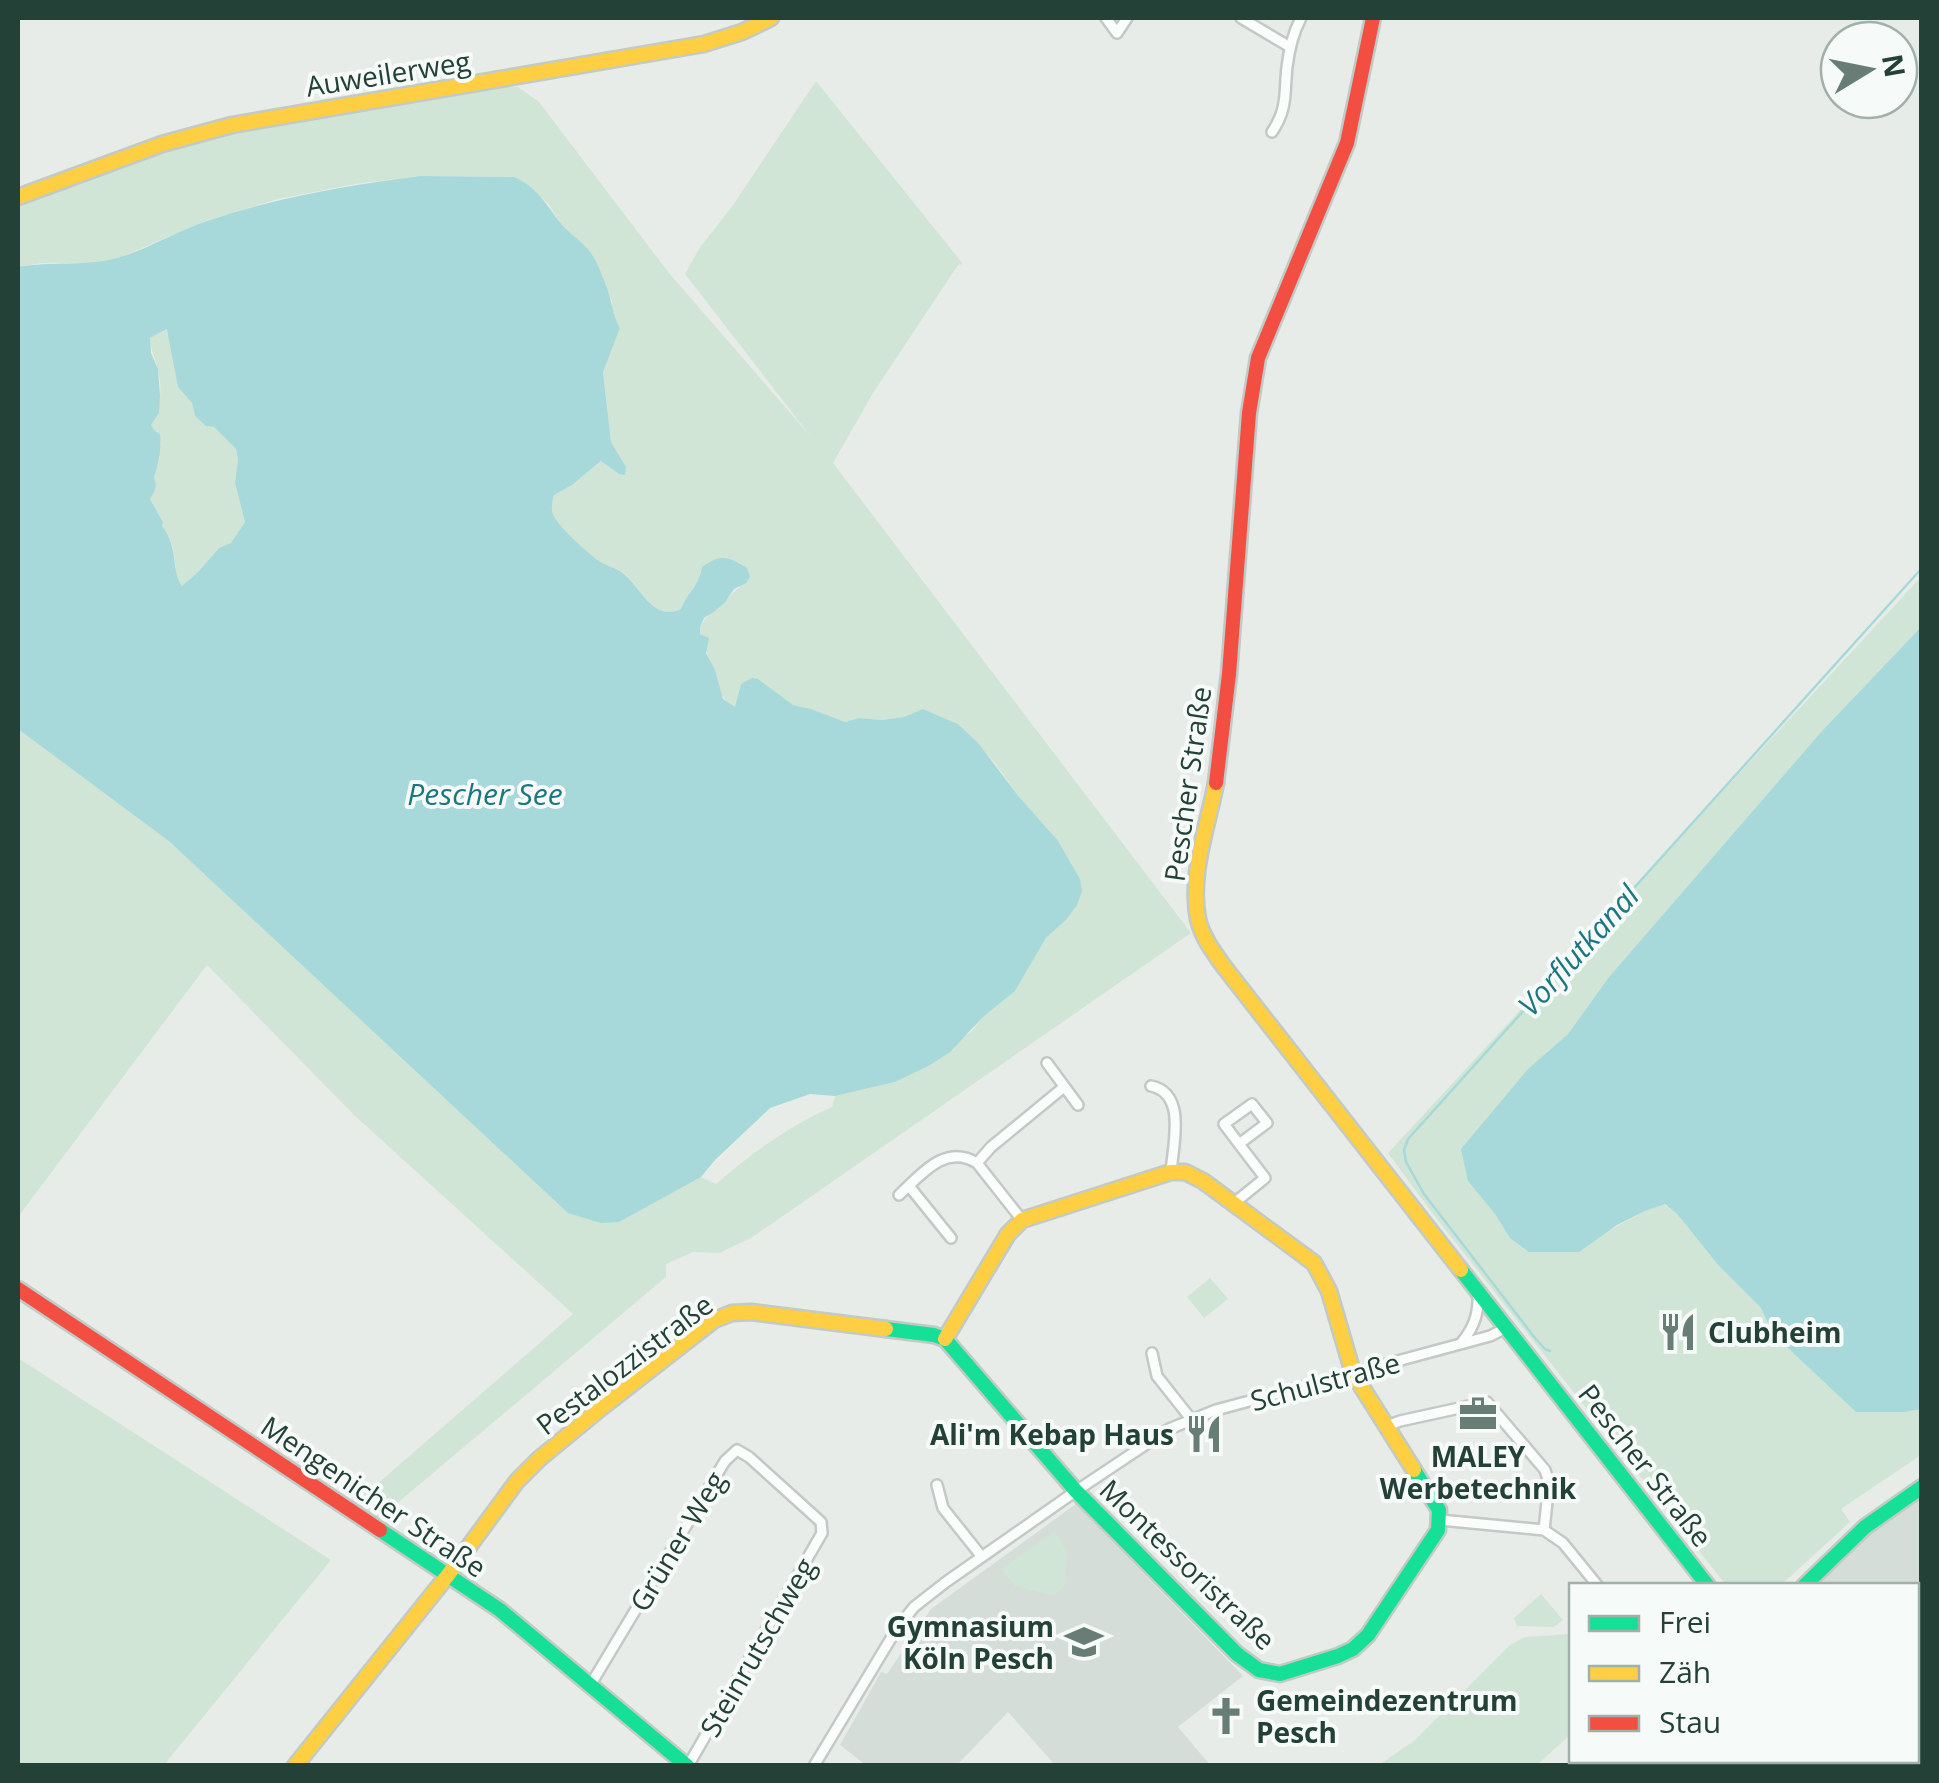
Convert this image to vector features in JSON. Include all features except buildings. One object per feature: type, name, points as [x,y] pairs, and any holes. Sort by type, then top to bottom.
[{"type":"street","name":"Auweilerweg","points":[[18,197],[162,144],[232,125],[704,44],[770,18]]},
{"type":"street","points":[[1106,18],[1117,32],[1127,18]]},
{"type":"street","points":[[1242,18],[1290,47]]},
{"type":"street","points":[[1272,132],[1285,107],[1290,47],[1300,18]]},
{"type":"street","name":"Pescher Straße","points":[[1373,18],[1348,143],[1258,358],[1249,413],[1220,766],[1196,904],[1212,950],[1706,1583]]},
{"type":"street","points":[[1046,1064],[1078,1105]]},
{"type":"street","points":[[1151,1086],[1169,1096],[1174,1107],[1171,1172]]},
{"type":"street","points":[[977,1163],[1064,1087]]},
{"type":"street","points":[[1233,1204],[1265,1178],[1239,1144],[1224,1124],[1252,1104],[1267,1124],[1239,1144]]},
{"type":"street","points":[[899,1195],[938,1160],[948,1156],[968,1158],[977,1163],[1022,1220]]},
{"type":"street","points":[[945,1340],[1008,1234],[1022,1220],[1171,1172],[1185,1172],[1299,1251],[1321,1273],[1330,1291],[1353,1373],[1439,1510],[1440,1520],[1544,1530],[1563,1543],[1596,1583]]},
{"type":"street","points":[[909,1186],[951,1238]]},
{"type":"street","name":"Mengenicher Straße","points":[[18,1289],[528,1631],[687,1766]]},
{"type":"street","points":[[1460,1344],[1471,1331],[1479,1311],[1478,1292]]},
{"type":"street","name":"Pestalozzistraße","points":[[295,1766],[448,1575],[517,1481],[539,1459],[714,1320],[732,1313],[752,1312],[934,1335],[945,1340]]},
{"type":"street","name":"Schulstraße","points":[[814,1766],[907,1614],[932,1592],[1169,1429],[1191,1419],[1506,1328]]},
{"type":"street","name":"Montessoristraße","points":[[945,1340],[1076,1491],[1236,1654],[1258,1670],[1280,1674],[1338,1656],[1361,1643],[1438,1530],[1440,1520]]},
{"type":"street","points":[[1152,1354],[1157,1376],[1191,1419]]},
{"type":"street","points":[[1386,1426],[1487,1402],[1546,1470],[1549,1483],[1544,1530]]},
{"type":"street","name":"Grüner Weg","points":[[591,1684],[730,1454],[737,1450],[749,1457],[823,1527]]},
{"type":"street","points":[[937,1485],[943,1508],[982,1557]]},
{"type":"street","points":[[1807,1583],[1864,1528],[1922,1487]]},
{"type":"street","name":"Steinrutschweg","points":[[687,1766],[823,1527]]},
{"type":"shaded area","points":[[1921,1494],[1921,1747],[1919,1583],[1815,1583],[1869,1529]]},
{"type":"shaded area","name":"Gymnasium Köln Pesch","points":[[1076,1504],[1243,1676],[1178,1727],[1210,1765],[1055,1765],[1008,1712],[957,1765],[866,1765],[840,1745],[881,1672],[887,1674],[931,1609]]},
{"type":"green space","points":[[816,81],[963,264],[958,265],[873,393],[833,463],[1191,933],[751,1238],[719,1253],[693,1252],[666,1264],[666,1277],[376,1521],[353,1505],[573,1314],[354,1115],[207,965],[18,1217],[18,729],[170,842],[618,1222],[701,1177],[716,1184],[771,1141],[832,1107],[835,1096],[895,1082],[971,1032],[1015,991],[1046,938],[1066,920],[1020,798],[995,763],[958,724],[923,709],[904,717],[845,722],[793,706],[758,679],[742,684],[735,708],[721,693],[700,628],[750,577],[702,567],[681,609],[662,611],[621,571],[594,557],[558,523],[552,509],[554,495],[602,461],[619,474],[626,467],[611,442],[603,371],[620,328],[590,251],[560,223],[548,203],[514,177],[422,176],[278,199],[205,221],[121,257],[92,264],[42,263],[18,267],[18,203],[161,151],[250,127],[488,87],[518,87],[539,102],[669,273],[812,438],[685,274]]},
{"type":"green space","points":[[168,329],[178,386],[192,403],[195,416],[214,427],[236,449],[235,483],[245,522],[231,543],[219,548],[182,586],[178,584],[170,540],[150,498],[156,489],[154,478],[161,444],[158,431],[151,425],[160,384],[150,338]]},
{"type":"green space","points":[[1921,577],[1921,627],[1822,731],[1609,977],[1568,1034],[1529,1068],[1495,1214],[1510,1238],[1599,1236],[1664,1204],[1761,1308],[1773,1334],[1856,1412],[1921,1409],[1921,1455],[1841,1509],[1850,1522],[1783,1583],[1724,1583],[1388,1153]]},
{"type":"green space","points":[[1210,1278],[1228,1299],[1204,1318],[1187,1297]]},
{"type":"green space","points":[[18,1358],[331,1560],[164,1765],[18,1765]]},
{"type":"green space","points":[[1054,1532],[1067,1551],[1065,1584],[1053,1596],[1015,1586],[1002,1569]]},
{"type":"green space","points":[[1541,1594],[1563,1620],[1554,1627],[1517,1626],[1514,1618]]},
{"type":"green space","points":[[1569,1634],[1569,1736],[1537,1765],[1379,1765],[1415,1740],[1510,1645],[1525,1637]]},
{"type":"water","name":"Pescher See","points":[[421,176],[514,177],[534,190],[600,269],[620,328],[603,372],[611,442],[626,467],[625,475],[601,461],[554,495],[552,512],[563,529],[602,563],[620,571],[662,611],[681,609],[702,567],[709,563],[724,558],[747,568],[750,577],[746,583],[734,589],[725,602],[704,618],[700,627],[700,634],[709,638],[706,653],[723,699],[735,707],[741,684],[752,678],[793,705],[845,722],[904,717],[923,709],[958,724],[1058,841],[1080,879],[1082,891],[1077,905],[1046,938],[1015,991],[950,1052],[895,1082],[835,1096],[810,1094],[770,1108],[701,1177],[619,1222],[601,1223],[568,1213],[170,842],[18,729],[18,267],[117,258],[236,212],[314,193]],"holes":[[[167,329],[178,387],[192,403],[195,416],[206,426],[214,427],[236,449],[235,483],[245,522],[231,543],[219,548],[182,586],[171,542],[150,499],[156,486],[160,439],[151,425],[159,413],[160,395],[150,338]]]},
{"type":"water","points":[[1921,627],[1921,1409],[1856,1412],[1773,1334],[1761,1308],[1665,1204],[1617,1225],[1579,1252],[1529,1252],[1510,1238],[1468,1181],[1461,1149],[1529,1068],[1568,1034],[1609,977],[1822,731]]},
{"type":"waterway","name":"Vorflutkanal","points":[[1550,1351],[1535,1338],[1424,1194],[1406,1162],[1404,1150],[1408,1139],[1922,568]]},
{"type":"traffic: fast","points":[[1461,1270],[1706,1583]]},
{"type":"traffic: fast","points":[[886,1329],[945,1339],[1076,1491],[1237,1654],[1259,1670],[1280,1674],[1338,1656],[1368,1635],[1438,1530],[1439,1510],[1414,1470]]},
{"type":"traffic: fast","points":[[1807,1583],[1865,1527],[1922,1487]]},
{"type":"traffic: fast","points":[[380,1530],[500,1610],[687,1766]]},
{"type":"traffic: slow","points":[[18,197],[162,144],[232,125],[704,44],[771,18]]},
{"type":"traffic: slow","points":[[1216,783],[1196,885],[1198,919],[1205,938],[1461,1270]]},
{"type":"traffic: slow","points":[[945,1339],[1008,1234],[1022,1220],[1171,1172],[1185,1172],[1203,1181],[1314,1263],[1329,1291],[1353,1373],[1414,1470]]},
{"type":"traffic: slow","points":[[295,1766],[448,1575],[517,1481],[601,1408],[714,1320],[732,1313],[751,1312],[886,1329]]},
{"type":"traffic: jam","points":[[1216,783],[1229,674],[1249,413],[1258,358],[1347,143],[1373,18]]},
{"type":"traffic: jam","points":[[18,1289],[380,1530]]},
{"type":"place","name":"Clubheim","points":[[1678,1332]]},
{"type":"place","name":"MALEY Werbetechnik","points":[[1478,1414]]},
{"type":"place","name":"Ali'm Kebap Haus","points":[[1204,1434]]},
{"type":"place","name":"Gymnasium Köln Pesch","points":[[1084,1642]]},
{"type":"place","name":"Gemeindezentrum Pesch","points":[[1226,1716]]}]
